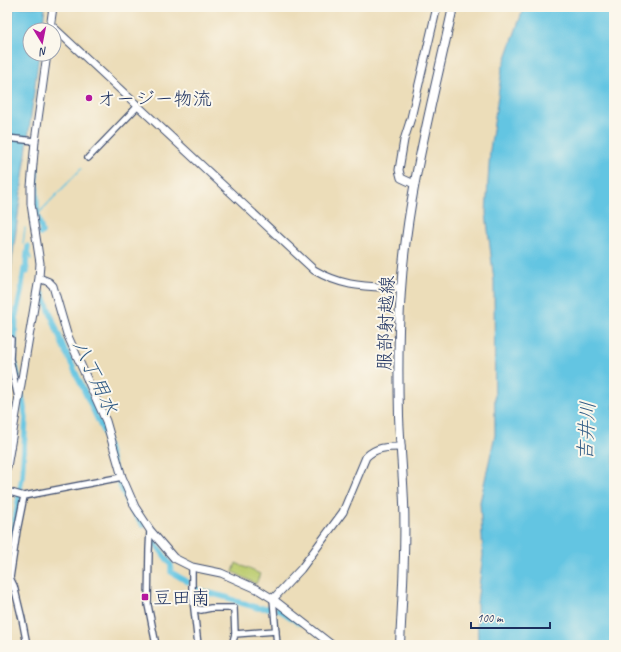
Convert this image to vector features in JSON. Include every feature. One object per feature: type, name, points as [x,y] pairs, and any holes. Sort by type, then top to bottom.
[{"type":"main road","name":"服部射越線","points":[[400,645],[405,537],[399,371],[401,288],[414,184],[453,7]]},
{"type":"street","points":[[51,22],[53,7]]},
{"type":"street","points":[[414,184],[401,178],[399,170],[404,140],[412,118],[435,7]]},
{"type":"street","points":[[62,38],[138,106],[314,270],[326,277],[350,285],[401,288]]},
{"type":"street","points":[[7,466],[39,278],[40,263],[31,204],[31,187],[33,141],[46,62]]},
{"type":"street","points":[[88,158],[138,106]]},
{"type":"street","points":[[7,138],[33,141]]},
{"type":"street","points":[[39,278],[49,282],[53,286],[67,334],[106,421],[122,478],[135,507],[150,530],[174,558],[192,567],[221,573],[257,589],[273,599],[332,645]]},
{"type":"street","points":[[8,339],[11,339],[10,359],[18,399]]},
{"type":"street","points":[[277,645],[273,599],[301,569],[343,512],[366,457],[372,451],[380,448],[401,447]]},
{"type":"street","points":[[7,492],[21,495],[122,478]]},
{"type":"street","points":[[8,645],[7,612],[21,495]]},
{"type":"street","points":[[150,530],[148,605],[156,645]]},
{"type":"street","points":[[192,567],[191,580],[198,645]]},
{"type":"street","points":[[10,578],[14,586],[27,645]]},
{"type":"street","points":[[194,608],[201,610],[211,608],[234,608],[235,634],[232,645]]},
{"type":"street","points":[[235,634],[276,631]]},
{"type":"green space","points":[[236,563],[260,574],[256,584],[233,572]]},
{"type":"water","points":[[14,7],[45,7],[43,22],[22,22],[22,62],[38,62],[12,261],[7,317],[7,59]]},
{"type":"water","name":"吉井川","points":[[524,7],[614,7],[614,645],[478,645],[477,603],[483,555],[480,502],[495,435],[494,281],[486,213],[490,150],[502,69]]},
{"type":"waterway","points":[[36,167],[37,212],[42,232],[40,234]]},
{"type":"waterway","points":[[36,215],[81,169]]},
{"type":"waterway","points":[[23,244],[25,228]]},
{"type":"waterway","points":[[27,272],[26,263],[28,246]]},
{"type":"waterway","points":[[29,255],[31,259]]},
{"type":"waterway","points":[[18,377],[14,358],[16,314],[24,269]]},
{"type":"waterway","name":"八丁用水","points":[[43,294],[63,346],[104,433],[116,475]]},
{"type":"waterway","points":[[7,568],[22,477],[26,418],[22,396]]},
{"type":"waterway","name":"八丁用水","points":[[118,481],[129,506],[143,525]]},
{"type":"waterway","name":"八丁用水","points":[[152,539],[171,565],[171,572],[188,582]]},
{"type":"waterway","name":"八丁用水","points":[[194,589],[229,598],[258,608],[270,608]]},
{"type":"waterway","name":"八丁用水","points":[[278,609],[299,623]]},
{"type":"place","name":"オージー物流","points":[[89,98]]},
{"type":"place","name":"豆田南","points":[[145,597]]}]
